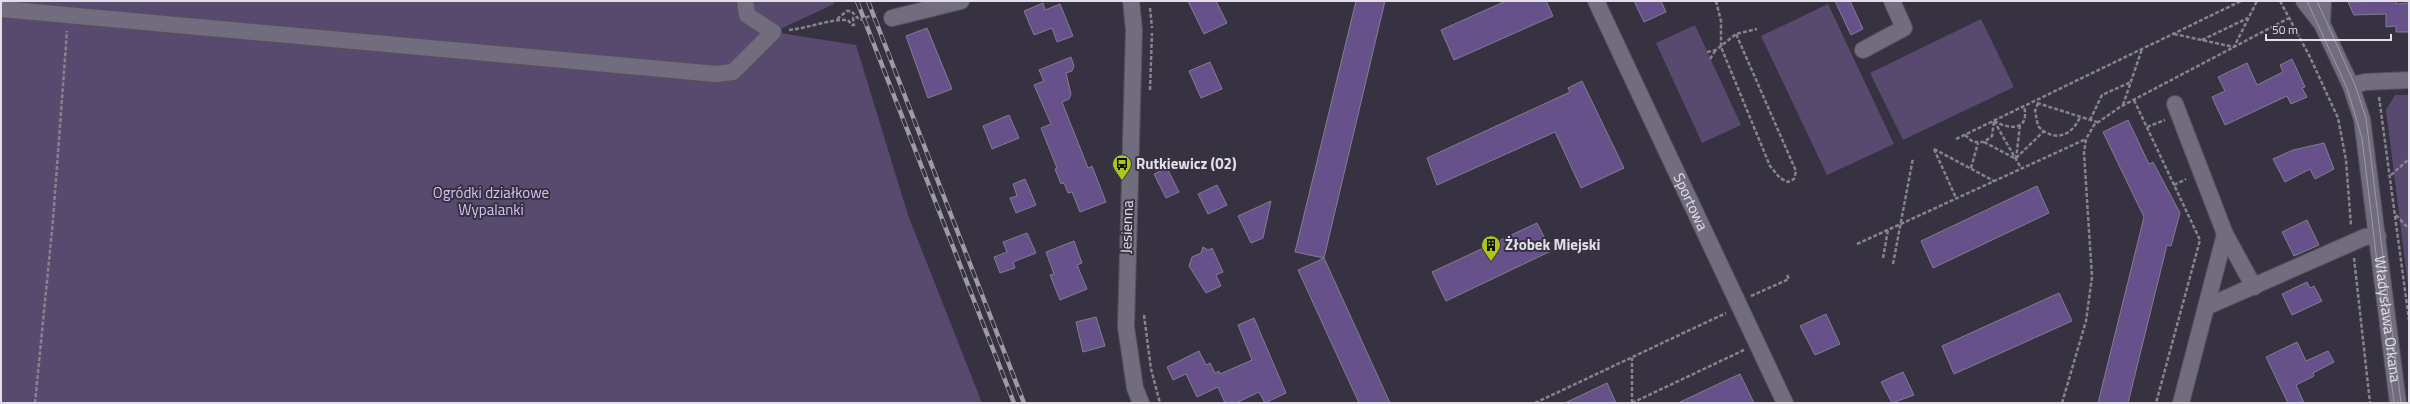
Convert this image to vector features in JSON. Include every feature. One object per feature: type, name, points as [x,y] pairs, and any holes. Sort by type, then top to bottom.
[{"type":"street","points":[[1,9],[716,74],[733,72],[773,32],[747,15],[745,1]]},
{"type":"street","points":[[886,17],[961,1]]},
{"type":"street","name":"Jesienna","points":[[1131,1],[1134,30],[1126,327],[1135,388],[1141,403]]},
{"type":"street","name":"Sportowa","points":[[1596,1],[1784,403]]},
{"type":"street","points":[[1863,50],[1904,28],[1892,1]]},
{"type":"street","name":"Władysława Orkana","points":[[2304,1],[2322,24],[2351,86],[2362,119],[2365,238],[2398,403]]},
{"type":"street","name":"Władysława Orkana","points":[[2322,24],[2323,1]]},
{"type":"street","points":[[2351,86],[2366,82],[2409,80]]},
{"type":"street","points":[[2175,104],[2225,234],[2254,287]]},
{"type":"street","points":[[2181,403],[2225,234]]},
{"type":"street","points":[[2206,308],[2365,238]]},
{"type":"path","points":[[1148,1],[1152,19],[1150,91]]},
{"type":"path","points":[[1716,1],[1721,21],[1721,47],[1770,166],[1780,178],[1788,182],[1794,179],[1796,171],[1736,34]]},
{"type":"path","points":[[1956,139],[2241,1]]},
{"type":"path","points":[[2234,47],[2257,1]]},
{"type":"path","points":[[2280,1],[2309,55],[2338,118],[2346,160],[2365,238],[2358,304],[2370,403]]},
{"type":"path","points":[[773,32],[805,29],[838,19],[847,12],[851,11],[860,20],[878,13],[886,17]]},
{"type":"path","points":[[35,403],[53,220],[68,15]]},
{"type":"path","points":[[838,19],[848,20],[852,25],[854,24],[853,18],[857,17]]},
{"type":"path","points":[[2202,40],[2248,18]]},
{"type":"path","points":[[2062,403],[2086,321],[2092,277],[2084,153],[2086,139],[2098,122],[2123,105],[2289,18]]},
{"type":"path","points":[[1707,52],[1721,47],[1736,34],[1757,28]]},
{"type":"path","points":[[2173,34],[2234,47]]},
{"type":"path","points":[[2123,105],[2142,49]]},
{"type":"path","points":[[1710,59],[1716,50]]},
{"type":"path","points":[[2090,120],[2102,95],[2131,82]]},
{"type":"path","points":[[2384,93],[2379,98],[2391,175],[2409,320]]},
{"type":"path","points":[[2134,100],[2200,240],[2156,403]]},
{"type":"path","points":[[2033,102],[2098,122]]},
{"type":"path","points":[[2038,103],[2036,119],[2044,132],[2058,136],[2065,135],[2072,131],[2080,117]]},
{"type":"path","points":[[2016,159],[2020,125],[2025,116],[2024,106]]},
{"type":"path","points":[[1994,121],[2010,128],[2020,125]]},
{"type":"path","points":[[1965,135],[1973,142],[1984,142],[1992,136],[1994,121]]},
{"type":"path","points":[[1994,121],[2021,168]]},
{"type":"path","points":[[2016,159],[2044,132]]},
{"type":"path","points":[[1857,244],[2086,139]]},
{"type":"path","points":[[1984,142],[2016,159]]},
{"type":"path","points":[[1971,168],[1978,143]]},
{"type":"path","points":[[1956,198],[1934,149],[1994,181]]},
{"type":"path","points":[[1893,264],[1913,158]]},
{"type":"path","points":[[2391,175],[2409,159]]},
{"type":"path","points":[[2396,214],[2409,229]]},
{"type":"path","points":[[1883,258],[1888,229]]},
{"type":"path","points":[[1751,296],[1789,278],[1787,275]]},
{"type":"path","points":[[1144,312],[1151,370],[1160,403]]},
{"type":"path","points":[[1535,403],[1730,312]]},
{"type":"path","points":[[1632,358],[1632,403],[1757,344]]},
{"type":"green space","name":"Ogródki działkowe Wypalanki","points":[[1,1],[833,1],[834,4],[774,32],[856,45],[908,215],[982,403],[1,403]]},
{"type":"green space","points":[[1828,4],[1894,144],[1827,175],[1761,36]]},
{"type":"green space","points":[[1981,19],[2014,87],[1903,140],[1870,73]]},
{"type":"green space","points":[[1695,25],[1741,125],[1702,143],[1656,43]]},
{"type":"green space","points":[[2395,95],[2409,95],[2409,293],[2386,110]]},
{"type":"building","points":[[1188,1],[1216,1],[1227,23],[1204,34]]},
{"type":"building","points":[[1356,1],[1385,1],[1324,258],[1295,252]]},
{"type":"building","points":[[1506,1],[1546,1],[1553,16],[1454,60],[1441,30]]},
{"type":"building","points":[[1634,1],[1661,1],[1666,12],[1644,22]]},
{"type":"building","points":[[1835,1],[1850,1],[1863,29],[1851,35]]},
{"type":"building","points":[[2396,1],[2396,4],[2409,3],[2409,32],[2396,32],[2396,26],[2386,27],[2386,14],[2354,15],[2348,2]]},
{"type":"building","points":[[1043,3],[1045,10],[1060,4],[1073,36],[1057,42],[1052,28],[1034,35],[1024,11]]},
{"type":"building","points":[[927,28],[952,89],[928,98],[906,36]]},
{"type":"building","points":[[1071,57],[1074,66],[1072,71],[1066,73],[1071,94],[1069,99],[1062,102],[1088,168],[1092,166],[1106,202],[1080,212],[1072,192],[1068,193],[1064,183],[1061,184],[1055,169],[1057,168],[1041,128],[1051,124],[1034,85],[1044,81],[1039,70]]},
{"type":"building","points":[[2292,59],[2305,87],[2302,88],[2307,97],[2291,104],[2287,96],[2225,125],[2212,97],[2225,91],[2218,77],[2247,63],[2257,85],[2283,72],[2280,65]]},
{"type":"building","points":[[1210,62],[1222,89],[1201,98],[1189,71]]},
{"type":"building","points":[[1582,81],[1624,168],[1581,188],[1555,132],[1437,185],[1427,158],[1570,92],[1568,88]]},
{"type":"building","points":[[1009,115],[1019,138],[992,149],[983,126]]},
{"type":"building","points":[[2128,120],[2149,164],[2153,162],[2180,213],[2171,246],[2167,245],[2128,403],[2098,403],[2144,217],[2103,132]]},
{"type":"building","points":[[2324,143],[2334,169],[2315,179],[2310,169],[2285,182],[2273,159],[2293,150]]},
{"type":"building","points":[[1167,168],[1179,192],[1166,198],[1154,174]]},
{"type":"building","points":[[1025,179],[1036,205],[1016,213],[1010,198],[1017,196],[1013,184]]},
{"type":"building","points":[[1217,185],[1227,205],[1208,214],[1198,194]]},
{"type":"building","points":[[2037,186],[2049,213],[1933,268],[1921,241]]},
{"type":"building","points":[[1271,201],[1263,238],[1251,243],[1238,216]]},
{"type":"building","points":[[2307,220],[2319,245],[2294,256],[2282,232]]},
{"type":"building","name":"Żłobek Miejski","points":[[1537,223],[1551,251],[1446,301],[1432,272]]},
{"type":"building","points":[[1027,233],[1036,253],[1013,262],[1015,268],[1000,273],[994,257],[1007,252],[1003,242]]},
{"type":"building","points":[[1074,241],[1082,263],[1077,265],[1087,289],[1060,300],[1050,275],[1054,274],[1046,252]]},
{"type":"building","points":[[1203,247],[1208,250],[1212,248],[1223,272],[1216,275],[1221,286],[1206,293],[1189,266],[1192,257],[1201,253]]},
{"type":"building","points":[[1324,258],[1390,403],[1359,403],[1298,270]]},
{"type":"building","points":[[2307,282],[2310,288],[2314,286],[2322,301],[2292,315],[2282,294]]},
{"type":"building","points":[[2059,293],[2072,321],[1954,374],[1942,346]]},
{"type":"building","points":[[1826,314],[1840,344],[1815,355],[1800,326]]},
{"type":"building","points":[[1096,317],[1105,346],[1083,352],[1076,322]]},
{"type":"building","points":[[1254,318],[1286,393],[1265,403],[1259,392],[1236,403],[1225,403],[1218,387],[1197,397],[1186,374],[1173,380],[1167,367],[1199,351],[1206,365],[1210,363],[1215,373],[1219,371],[1220,374],[1252,360],[1238,325]]},
{"type":"building","points":[[2297,342],[2306,361],[2328,351],[2334,362],[2313,373],[2314,376],[2296,385],[2304,403],[2288,403],[2266,357]]},
{"type":"building","points":[[1903,372],[1914,395],[1892,403],[1881,382]]},
{"type":"building","points":[[1740,374],[1754,403],[1678,403],[1714,386]]},
{"type":"building","points":[[1607,383],[1616,403],[1565,403]]},
{"type":"tram line","points":[[2307,1],[2347,88],[2362,138],[2394,403]]},
{"type":"tram line","points":[[2317,1],[2355,85],[2366,118],[2401,403]]},
{"type":"railway","points":[[857,1],[1014,403]]},
{"type":"railway","points":[[868,1],[1024,403]]},
{"type":"place","name":"Rutkiewicz (02)","points":[[1122,181]]},
{"type":"place","name":"Żłobek Miejski","points":[[1491,262]]}]
